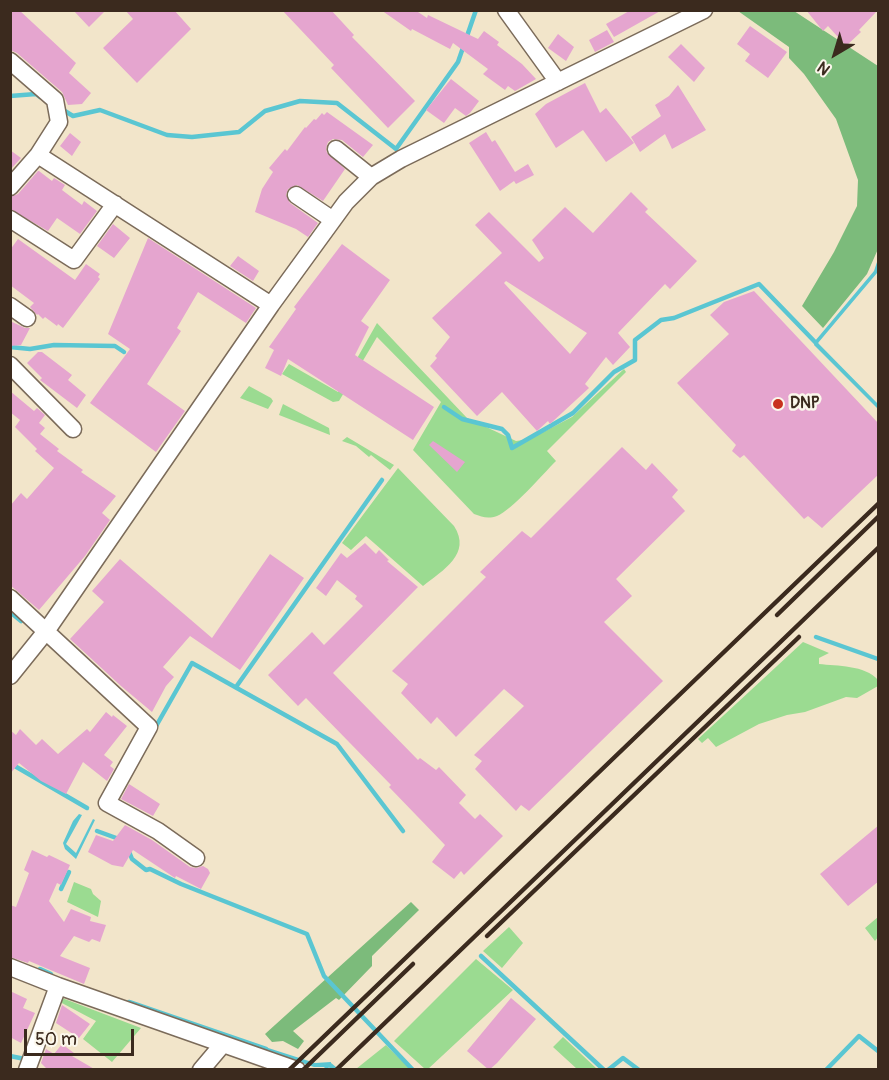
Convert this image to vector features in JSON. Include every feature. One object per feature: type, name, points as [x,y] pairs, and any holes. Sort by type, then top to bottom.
[{"type":"street","points":[[506,10],[558,82]]},
{"type":"street","points":[[10,676],[47,630],[271,305],[346,202],[371,177],[401,159],[704,10]]},
{"type":"street","points":[[10,61],[55,100],[59,122],[38,155],[10,187]]},
{"type":"street","points":[[336,148],[371,177]]},
{"type":"street","points":[[38,155],[271,305]]},
{"type":"street","points":[[296,195],[333,220]]},
{"type":"street","points":[[10,219],[74,260],[115,204]]},
{"type":"street","points":[[10,306],[27,318]]},
{"type":"street","points":[[10,365],[73,429]]},
{"type":"street","points":[[10,598],[149,727],[107,803],[158,831],[196,858]]},
{"type":"street","points":[[10,967],[297,1070]]},
{"type":"street","points":[[27,1070],[58,986]]},
{"type":"street","points":[[201,1070],[223,1044]]},
{"type":"green space","points":[[738,11],[794,11],[878,66],[878,249],[867,274],[823,328],[802,306],[834,252],[857,206],[858,180],[836,119],[804,74],[789,58],[789,47]]},
{"type":"green space","points":[[377,323],[467,418],[516,441],[530,439],[572,417],[624,369],[626,372],[547,451],[556,461],[527,491],[504,512],[497,516],[482,517],[474,514],[413,450],[441,402],[377,337],[339,401],[333,402],[282,374],[289,364],[338,392]]},
{"type":"green space","points":[[249,386],[271,398],[273,401],[268,409],[240,398]]},
{"type":"green space","points":[[283,404],[329,428],[330,435],[279,415]]},
{"type":"green space","points":[[347,437],[394,465],[390,470],[371,455],[369,457],[356,446],[342,441]]},
{"type":"green space","points":[[398,468],[454,526],[459,536],[460,545],[453,560],[423,586],[366,536],[351,550],[342,543]]},
{"type":"green space","points":[[803,642],[829,653],[819,658],[819,664],[866,671],[878,680],[878,686],[857,698],[846,697],[805,712],[759,724],[716,747],[708,738],[702,743],[698,739]]},
{"type":"green space","points":[[74,882],[91,889],[101,901],[98,917],[67,902]]},
{"type":"green space","points":[[411,902],[419,910],[372,956],[372,966],[339,1000],[336,998],[293,1031],[304,1041],[298,1049],[283,1041],[272,1042],[265,1034]]},
{"type":"green space","points":[[878,917],[878,937],[875,941],[865,928]]},
{"type":"green space","points":[[509,927],[523,943],[502,968],[483,951]]},
{"type":"green space","points":[[476,959],[513,990],[428,1069],[425,1069],[394,1041]]},
{"type":"green space","points":[[62,998],[141,1028],[112,1062],[83,1039],[96,1021],[60,1002]]},
{"type":"green space","points":[[563,1037],[597,1069],[577,1069],[553,1047]]},
{"type":"green space","points":[[386,1045],[410,1069],[356,1069]]},
{"type":"water","points":[[878,259],[877,273],[818,343],[878,404],[878,409],[814,345],[874,271]]},
{"type":"water","points":[[79,814],[82,815],[66,844],[76,853],[93,819],[95,820],[76,859],[65,849],[63,843],[73,821]]},
{"type":"water","points":[[262,1046],[315,1063],[331,1062],[331,1067],[314,1067],[260,1049]]},
{"type":"building","points":[[10,10],[19,10],[76,63],[69,73],[91,93],[82,104],[68,105],[62,92],[17,53],[10,50]]},
{"type":"building","points":[[73,10],[106,10],[89,27]]},
{"type":"building","points":[[125,10],[174,10],[191,29],[137,83],[103,48],[133,19]]},
{"type":"building","points":[[282,10],[331,10],[354,35],[352,37],[415,101],[388,128],[331,68],[334,65]]},
{"type":"building","points":[[381,10],[415,10],[427,18],[428,15],[478,39],[484,31],[499,42],[497,45],[522,64],[536,79],[515,91],[508,86],[505,90],[483,74],[488,69],[453,43],[450,49],[412,29],[411,31]]},
{"type":"building","points":[[631,10],[662,10],[614,37],[606,24]]},
{"type":"building","points":[[806,10],[878,10],[859,30],[861,32],[846,46],[828,26],[823,31]]},
{"type":"building","points":[[750,26],[787,52],[768,78],[745,61],[750,54],[737,44]]},
{"type":"building","points":[[607,30],[614,42],[595,52],[589,40]]},
{"type":"building","points":[[558,34],[574,47],[566,61],[548,48]]},
{"type":"building","points":[[681,44],[705,68],[694,82],[668,57]]},
{"type":"building","points":[[451,79],[479,101],[466,116],[455,108],[444,123],[426,110]]},
{"type":"building","points":[[585,83],[600,113],[606,108],[634,143],[606,162],[583,130],[556,148],[535,114],[546,104]]},
{"type":"building","points":[[678,85],[706,130],[672,149],[665,134],[640,152],[631,137],[661,116],[655,105],[669,96]]},
{"type":"building","points":[[327,112],[373,145],[363,157],[342,140],[333,139],[328,142],[327,153],[345,169],[323,201],[297,185],[288,189],[286,195],[290,203],[318,223],[308,237],[296,229],[255,212],[262,189],[273,172],[269,168],[285,149],[287,151],[305,127],[322,113],[324,115]]},
{"type":"building","points":[[486,132],[492,142],[495,140],[515,172],[528,164],[534,175],[516,184],[514,181],[500,191],[469,143]]},
{"type":"building","points":[[70,133],[81,142],[72,156],[60,146]]},
{"type":"building","points":[[10,150],[21,158],[10,170]]},
{"type":"building","points":[[38,171],[52,181],[54,178],[65,185],[62,190],[82,205],[84,201],[97,211],[80,234],[57,218],[48,231],[10,209],[10,197],[18,194]]},
{"type":"building","points":[[631,192],[648,209],[645,212],[697,261],[670,289],[665,284],[618,333],[630,347],[613,365],[606,357],[585,384],[589,388],[550,424],[548,421],[537,431],[502,392],[477,416],[430,366],[450,337],[432,318],[502,253],[475,225],[489,212],[539,262],[544,258],[532,240],[565,207],[593,233]],"holes":[[[506,281],[587,333],[570,354],[504,283]]]},
{"type":"building","points":[[113,224],[130,238],[114,258],[97,246]]},
{"type":"building","points":[[148,238],[256,308],[246,323],[198,292],[177,328],[181,331],[147,384],[185,411],[156,452],[90,403],[130,349],[108,334]]},
{"type":"building","points":[[18,239],[75,280],[86,264],[100,274],[98,277],[100,279],[63,328],[37,315],[30,307],[34,303],[10,285],[10,250]]},
{"type":"building","points":[[342,244],[390,280],[361,321],[369,327],[355,355],[434,407],[413,440],[288,359],[281,376],[265,368],[274,350],[269,347],[296,309],[294,307]]},
{"type":"building","points":[[238,256],[259,271],[253,281],[230,266]]},
{"type":"building","name":"DNP","points":[[754,291],[879,424],[879,474],[822,528],[808,516],[804,519],[744,455],[740,458],[732,451],[736,445],[677,383],[729,334],[710,315],[724,302]]},
{"type":"building","points":[[10,321],[30,328],[21,345],[10,346]]},
{"type":"building","points":[[38,352],[42,352],[72,375],[68,380],[86,395],[77,408],[40,380],[42,378],[27,363]]},
{"type":"building","points":[[10,391],[34,411],[37,408],[45,415],[39,423],[45,428],[40,434],[59,449],[57,451],[83,470],[81,472],[116,496],[102,513],[110,520],[85,556],[39,610],[10,585],[10,506],[21,493],[27,499],[54,468],[35,451],[37,449],[15,427],[20,420],[10,412]]},
{"type":"building","points":[[433,441],[465,462],[457,472],[429,445]]},
{"type":"building","points":[[622,447],[646,470],[652,463],[678,490],[672,497],[685,511],[616,579],[632,596],[604,622],[663,681],[529,811],[521,805],[516,811],[475,769],[482,761],[474,755],[524,706],[504,689],[456,737],[437,717],[431,724],[401,693],[408,684],[392,671],[486,577],[480,572],[522,531],[531,538]]},
{"type":"building","points":[[365,543],[376,554],[379,550],[389,560],[387,561],[418,587],[333,673],[418,760],[420,758],[436,770],[439,767],[466,795],[459,803],[475,819],[480,814],[503,836],[464,875],[461,871],[454,879],[432,862],[445,845],[389,787],[391,785],[306,698],[298,706],[268,675],[312,632],[324,645],[363,606],[355,599],[357,596],[337,580],[326,596],[316,588],[341,553],[347,558]]},
{"type":"building","points":[[270,554],[304,578],[240,670],[190,636],[163,667],[174,677],[166,686],[152,712],[70,639],[104,602],[92,591],[120,559],[212,638]]},
{"type":"building","points":[[106,712],[127,726],[104,755],[113,762],[110,766],[114,769],[107,781],[83,762],[66,794],[41,781],[19,763],[10,774],[10,730],[16,735],[20,729],[36,745],[42,739],[58,754],[87,729],[90,732]]},
{"type":"building","points":[[129,784],[160,804],[153,816],[121,799]]},
{"type":"building","points":[[125,825],[152,840],[190,867],[203,866],[208,869],[210,873],[201,889],[176,876],[175,878],[133,850],[123,867],[112,865],[88,852],[96,835],[113,841]]},
{"type":"building","points":[[879,825],[879,881],[848,906],[820,874]]},
{"type":"building","points":[[32,850],[70,865],[61,885],[57,883],[49,901],[64,922],[71,909],[91,917],[90,921],[106,925],[100,942],[92,939],[89,942],[74,936],[60,956],[90,968],[84,984],[29,961],[28,963],[10,957],[10,905],[16,907],[29,873],[24,870]]},
{"type":"building","points":[[10,991],[27,999],[23,1008],[35,1013],[21,1043],[10,1037]]},
{"type":"building","points":[[511,998],[536,1019],[489,1070],[467,1051]]},
{"type":"building","points":[[62,1005],[90,1024],[79,1038],[56,1023]]},
{"type":"building","points":[[62,1044],[74,1053],[72,1056],[96,1070],[48,1070],[41,1063],[46,1049],[54,1054]]},
{"type":"waterway","points":[[60,108],[73,116],[100,110],[167,135],[192,137],[239,132],[265,111],[300,101],[337,103],[396,149],[458,62],[476,10]]},
{"type":"waterway","points":[[10,96],[36,94],[40,97]]},
{"type":"waterway","points":[[444,407],[462,419],[502,429],[508,435],[512,448],[573,413],[614,372],[635,360],[635,340],[661,320],[674,318],[759,284],[816,343]]},
{"type":"waterway","points":[[10,347],[30,349],[54,345],[115,346],[124,352]]},
{"type":"waterway","points":[[236,687],[382,480]]},
{"type":"waterway","points":[[10,612],[21,621]]},
{"type":"waterway","points":[[816,637],[878,659]]},
{"type":"waterway","points":[[155,728],[192,663],[337,744],[403,831]]},
{"type":"waterway","points":[[13,765],[87,808]]},
{"type":"waterway","points":[[97,831],[119,839]]},
{"type":"waterway","points":[[128,849],[132,859],[146,870],[150,869],[181,884],[307,934],[324,976],[413,1070]]},
{"type":"waterway","points":[[61,889],[69,872]]},
{"type":"waterway","points":[[481,956],[604,1070]]},
{"type":"waterway","points":[[40,969],[51,974]]},
{"type":"waterway","points":[[129,1002],[266,1049]]},
{"type":"waterway","points":[[826,1070],[859,1036],[878,1051]]},
{"type":"waterway","points":[[10,1056],[25,1059]]},
{"type":"waterway","points":[[608,1070],[623,1058],[639,1070]]},
{"type":"waterway","points":[[326,1066],[330,1065],[336,1070]]},
{"type":"railway","points":[[289,1070],[878,504]]},
{"type":"railway","points":[[777,615],[878,517]]},
{"type":"railway","points":[[336,1070],[878,548]]},
{"type":"railway","points":[[487,936],[799,637]]},
{"type":"railway","points":[[303,1070],[413,964]]},
{"type":"place","name":"DNP","points":[[778,404]]}]
